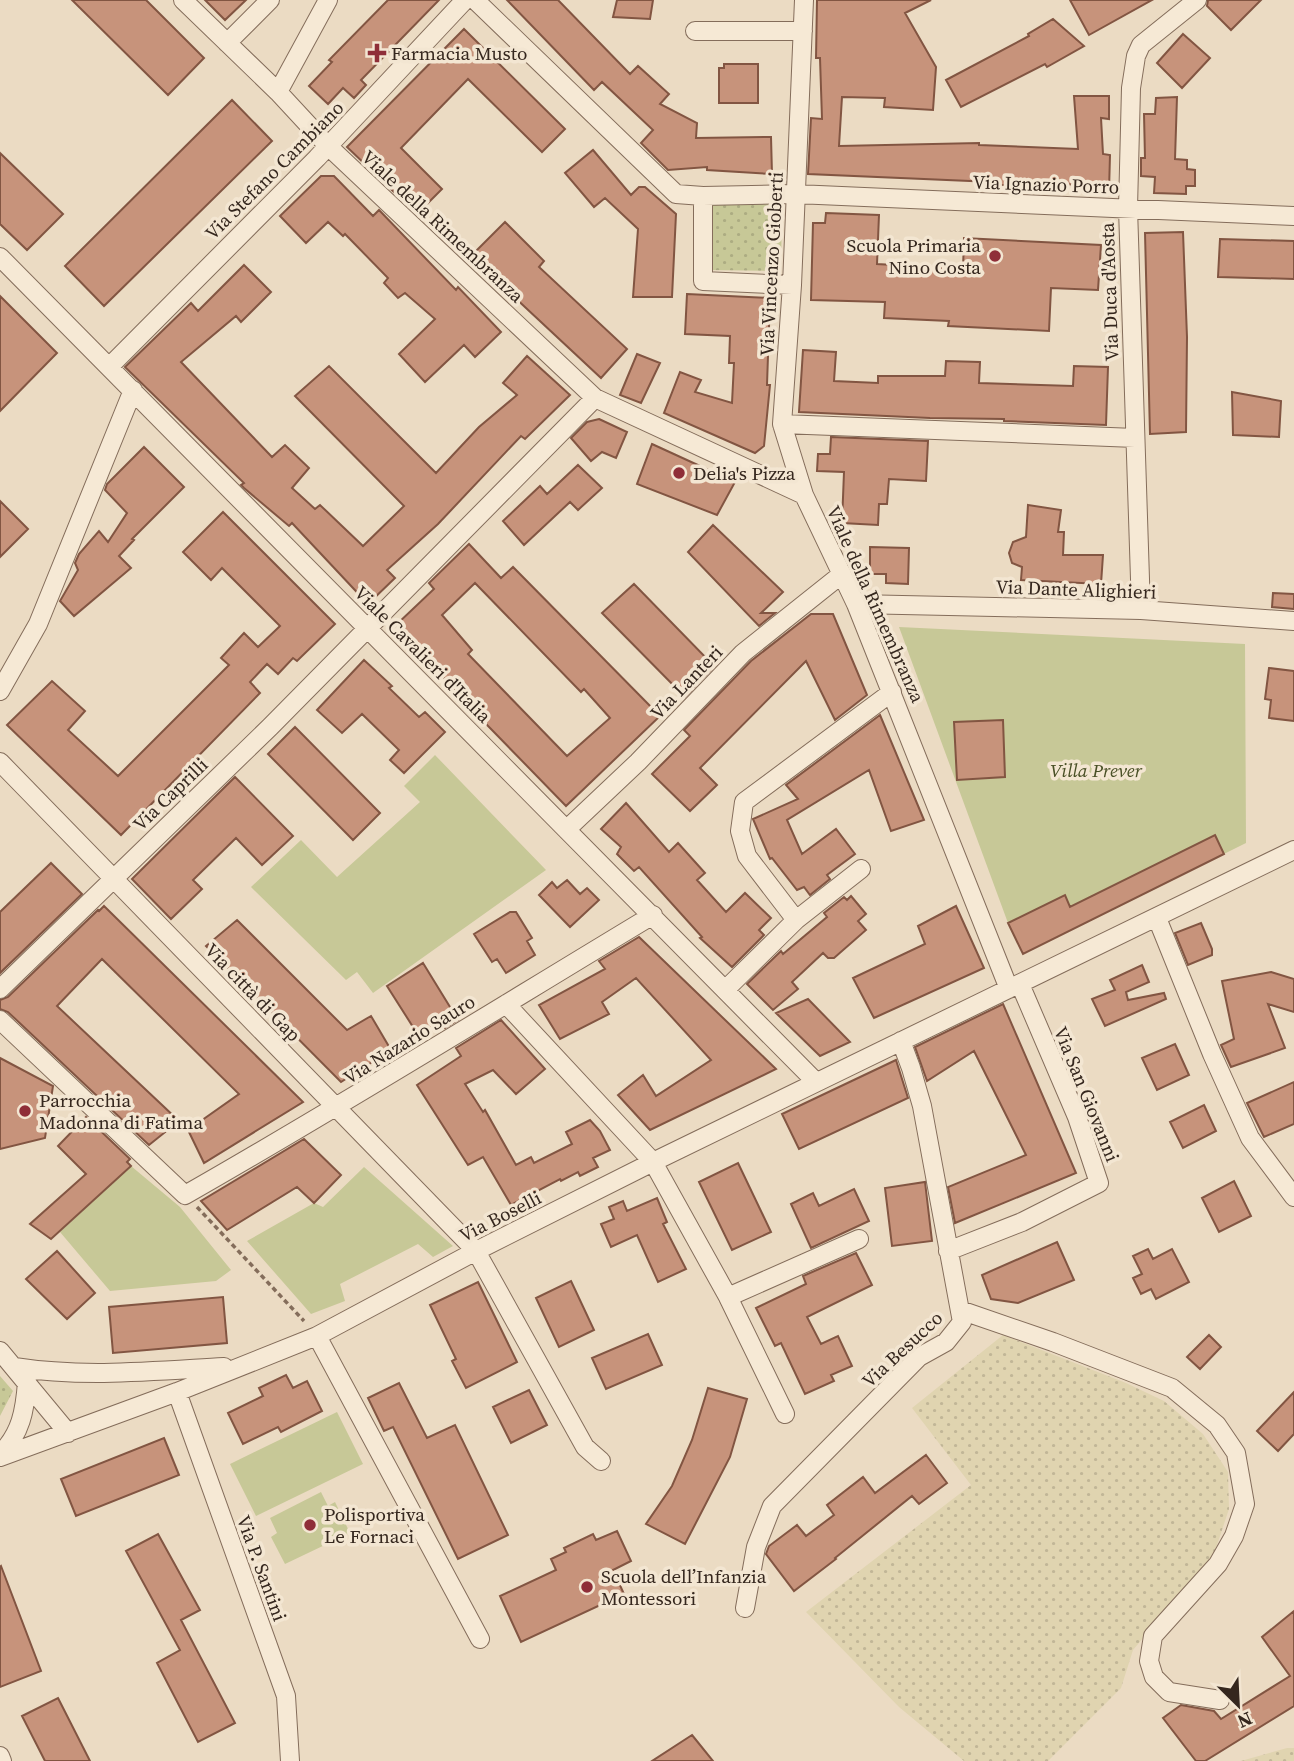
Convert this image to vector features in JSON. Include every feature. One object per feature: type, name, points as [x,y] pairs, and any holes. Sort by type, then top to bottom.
[{"type":"street","name":"Viale della Rimembranza","points":[[183,0],[278,92],[328,146],[595,398],[804,495],[856,604],[1014,986]]},
{"type":"street","points":[[227,43],[270,0]]},
{"type":"street","points":[[278,92],[328,0]]},
{"type":"street","name":"Via Stefano Cambiano","points":[[109,367],[328,146],[465,0]]},
{"type":"street","name":"Via Ignazio Porro","points":[[475,0],[676,194],[796,194],[1294,215]]},
{"type":"street","name":"Via Vincenzo Gioberti","points":[[804,0],[792,285],[782,424],[804,495]]},
{"type":"street","name":"Via Duca d'Aosta","points":[[1140,610],[1128,208],[1131,88],[1136,56],[1142,45],[1196,0]]},
{"type":"street","points":[[695,31],[803,31]]},
{"type":"street","points":[[703,196],[703,281],[792,285]]},
{"type":"street","name":"Viale Cavalieri d'Italia","points":[[0,257],[816,1082]]},
{"type":"street","points":[[0,691],[38,624],[133,390]]},
{"type":"street","name":"Via Caprilli","points":[[0,989],[368,629],[595,398]]},
{"type":"street","points":[[782,424],[1135,438]]},
{"type":"street","name":"Via Lanteri","points":[[567,829],[638,762],[743,653],[842,574]]},
{"type":"street","name":"Via Dante Alighieri","points":[[856,604],[1140,610],[1294,621]]},
{"type":"street","points":[[796,920],[747,856],[740,831],[744,802],[892,692]]},
{"type":"street","name":"Via città di Gap","points":[[0,762],[476,1251],[585,1447],[601,1461]]},
{"type":"street","points":[[1014,986],[1294,850]]},
{"type":"street","points":[[725,990],[796,920],[861,869]]},
{"type":"street","name":"Via Nazario Sauro","points":[[185,1195],[337,1108],[653,915]]},
{"type":"street","points":[[1157,918],[1212,1054],[1250,1138],[1294,1197]]},
{"type":"street","name":"Via Boselli","points":[[0,1455],[68,1433],[317,1336],[476,1251],[653,1162],[1014,986]]},
{"type":"street","name":"Via San Giovanni","points":[[948,1251],[1023,1222],[1099,1183],[1077,1117],[1014,986]]},
{"type":"street","points":[[506,1004],[653,1162],[728,1297],[785,1413]]},
{"type":"street","points":[[0,1020],[185,1195]]},
{"type":"street","name":"Via Besucco","points":[[744,1608],[756,1547],[772,1506],[919,1357],[946,1342],[962,1322],[922,1106],[901,1041]]},
{"type":"street","points":[[728,1297],[859,1239]]},
{"type":"street","points":[[960,1310],[1172,1388],[1217,1425],[1236,1453],[1245,1504],[1234,1536],[1218,1564],[1153,1636],[1149,1661],[1154,1677],[1169,1692],[1220,1700]]},
{"type":"street","points":[[317,1336],[480,1639]]},
{"type":"street","points":[[0,1351],[68,1433]]},
{"type":"street","points":[[14,1367],[52,1373],[92,1374],[242,1366]]},
{"type":"street","points":[[0,1455],[9,1446],[22,1421],[27,1382]]},
{"type":"street","name":"Via P. Santini","points":[[177,1392],[286,1696],[290,1761]]},
{"type":"path","points":[[185,1195],[317,1336]]},
{"type":"shaded area","points":[[1003,1335],[1126,1383],[1164,1401],[1203,1434],[1228,1472],[1229,1509],[1214,1554],[1133,1650],[1121,1688],[1048,1761],[964,1761],[899,1707],[806,1612],[971,1485],[912,1408]]},
{"type":"shaded area","points":[[1294,1748],[1294,1761],[1241,1761]]},
{"type":"green space","points":[[708,203],[782,204],[781,271],[707,270]]},
{"type":"green space","name":"Villa Prever","points":[[899,627],[1245,644],[1246,843],[1023,954],[1008,923]]},
{"type":"green space","points":[[435,755],[546,870],[373,993],[357,972],[346,980],[251,887],[301,840],[337,877],[420,802],[404,786]]},
{"type":"green space","points":[[131,1166],[180,1207],[231,1270],[216,1281],[110,1291],[60,1232]]},
{"type":"green space","points":[[364,1167],[453,1246],[433,1257],[418,1244],[340,1284],[345,1301],[311,1314],[247,1241],[314,1203],[323,1207]]},
{"type":"green space","points":[[0,1376],[13,1391],[0,1416]]},
{"type":"green space","points":[[337,1412],[363,1464],[256,1516],[230,1464]]},
{"type":"green space","name":"Polisportiva Le Fornaci","points":[[321,1492],[328,1506],[335,1502],[350,1533],[285,1564],[271,1537],[277,1533],[270,1518]]},
{"type":"building","points":[[72,0],[146,0],[204,58],[168,95]]},
{"type":"building","points":[[205,0],[246,0],[225,20]]},
{"type":"building","points":[[388,0],[439,0],[361,80],[366,85],[354,98],[343,88],[328,104],[309,86],[332,62],[329,60]]},
{"type":"building","points":[[507,0],[558,0],[630,74],[638,66],[669,94],[660,104],[697,123],[696,138],[771,137],[772,174],[707,170],[707,167],[668,170],[641,143],[653,130],[602,82],[594,90]]},
{"type":"building","points":[[617,0],[653,0],[650,19],[613,17]]},
{"type":"building","points":[[817,0],[931,0],[905,13],[936,67],[933,110],[884,107],[885,98],[842,97],[839,146],[979,143],[1078,149],[1074,96],[1109,96],[1109,119],[1101,118],[1103,154],[1110,155],[1109,191],[1091,191],[1091,185],[994,185],[993,182],[808,174],[811,118],[822,119],[820,58],[816,58]]},
{"type":"building","points":[[1070,0],[1152,0],[1089,35]]},
{"type":"building","points":[[1208,0],[1261,0],[1231,30],[1207,6]]},
{"type":"building","points":[[1053,19],[1084,46],[1047,67],[1045,64],[961,107],[946,80],[1029,36],[1028,34]]},
{"type":"building","points":[[464,29],[565,129],[542,152],[468,79],[401,148],[442,189],[417,214],[347,147]]},
{"type":"building","points":[[1183,34],[1210,58],[1182,88],[1157,63]]},
{"type":"building","points":[[724,64],[758,64],[758,103],[719,103],[719,68],[724,68]]},
{"type":"building","points":[[1177,97],[1175,159],[1187,160],[1187,169],[1195,170],[1195,186],[1186,186],[1186,194],[1154,193],[1155,177],[1141,176],[1141,158],[1145,158],[1144,114],[1155,114],[1156,98]]},
{"type":"building","points":[[232,100],[272,141],[104,306],[65,266]]},
{"type":"building","points":[[593,150],[631,195],[639,187],[645,187],[676,214],[672,297],[633,297],[638,229],[605,198],[594,207],[565,173]]},
{"type":"building","points":[[0,153],[63,214],[27,250],[0,224]]},
{"type":"building","points":[[321,176],[334,176],[373,216],[379,210],[456,290],[458,287],[501,332],[475,357],[464,345],[425,382],[399,354],[435,319],[405,293],[398,298],[384,283],[388,278],[345,234],[343,236],[328,222],[306,243],[280,216]]},
{"type":"building","points":[[826,213],[879,215],[877,264],[963,269],[964,238],[1101,245],[1098,290],[1051,288],[1049,331],[948,326],[949,321],[884,318],[885,302],[811,300],[813,223],[825,223]]},
{"type":"building","points":[[505,222],[544,261],[539,267],[627,349],[601,378],[472,255]]},
{"type":"building","points":[[1183,232],[1187,337],[1186,432],[1150,434],[1145,233]]},
{"type":"building","points":[[1220,239],[1294,241],[1294,279],[1218,277]]},
{"type":"building","points":[[244,265],[271,292],[241,322],[236,316],[181,362],[272,457],[285,445],[309,468],[292,488],[315,509],[320,505],[363,546],[404,506],[295,396],[329,366],[436,473],[479,427],[517,395],[503,383],[527,356],[570,395],[525,439],[521,436],[438,524],[387,570],[395,578],[368,604],[292,523],[289,526],[244,488],[241,485],[244,483],[125,367],[191,303],[198,311]]},
{"type":"building","points":[[687,294],[770,298],[767,385],[770,385],[764,446],[755,453],[664,413],[680,372],[701,380],[695,392],[732,403],[734,363],[729,363],[730,336],[685,334]]},
{"type":"building","points":[[0,296],[57,353],[0,411]]},
{"type":"building","points":[[803,350],[836,352],[834,381],[878,383],[878,376],[945,376],[946,361],[980,362],[979,383],[1073,386],[1074,366],[1108,367],[1106,425],[799,412]]},
{"type":"building","points":[[637,354],[660,363],[641,403],[620,395]]},
{"type":"building","points":[[1232,392],[1281,401],[1279,437],[1233,435]]},
{"type":"building","points":[[599,419],[627,432],[616,458],[602,452],[591,461],[571,438],[587,422]]},
{"type":"building","points":[[831,437],[928,441],[926,481],[889,479],[887,504],[879,504],[878,525],[842,523],[844,472],[817,471],[818,454],[830,454]]},
{"type":"building","points":[[652,444],[735,482],[717,515],[637,484]]},
{"type":"building","points":[[144,447],[184,487],[132,539],[134,540],[119,556],[131,568],[74,616],[60,601],[78,570],[75,563],[79,554],[99,531],[108,542],[127,513],[105,490],[107,484]]},
{"type":"building","points":[[578,465],[602,488],[578,510],[570,502],[524,545],[503,521],[540,486],[547,494]]},
{"type":"building","points":[[0,501],[28,529],[0,557]]},
{"type":"building","points":[[1028,505],[1061,510],[1058,532],[1064,532],[1063,555],[1103,555],[1101,584],[1021,580],[1022,567],[1012,563],[1009,553],[1013,542],[1026,537]]},
{"type":"building","points":[[223,512],[335,624],[297,661],[293,658],[278,674],[267,664],[250,682],[260,693],[121,835],[7,725],[52,681],[85,711],[68,730],[118,776],[229,665],[221,658],[244,633],[258,647],[280,626],[222,568],[211,580],[183,552]]},
{"type":"building","points":[[713,525],[783,592],[761,613],[775,613],[759,626],[688,552]]},
{"type":"building","points":[[469,544],[501,578],[513,567],[660,716],[566,806],[453,690],[455,688],[423,658],[428,654],[396,625],[434,589],[429,583]],"holes":[[[475,583],[581,692],[584,689],[610,718],[567,756],[468,654],[472,650],[442,615]]]},
{"type":"building","points":[[870,547],[909,548],[908,584],[886,583],[886,574],[870,574]]},
{"type":"building","points":[[634,584],[714,666],[685,697],[602,613]]},
{"type":"building","points":[[1273,593],[1294,594],[1294,609],[1272,607]]},
{"type":"building","points":[[811,614],[833,614],[867,695],[835,720],[806,661],[700,768],[717,785],[690,811],[652,774],[690,736],[684,730],[751,661]]},
{"type":"building","points":[[364,660],[419,717],[425,712],[445,732],[404,773],[390,760],[399,750],[362,714],[342,733],[317,710]]},
{"type":"building","points":[[1269,668],[1294,671],[1294,721],[1269,718],[1271,700],[1265,699]]},
{"type":"building","points":[[880,715],[924,820],[891,831],[869,770],[787,820],[802,854],[836,829],[855,854],[827,875],[830,879],[810,895],[804,887],[797,890],[772,858],[770,859],[753,819],[798,799],[786,785]]},
{"type":"building","points":[[1003,720],[1005,777],[957,780],[954,722]]},
{"type":"building","points":[[295,727],[380,813],[353,840],[268,754]]},
{"type":"building","points":[[235,777],[293,836],[262,865],[236,838],[193,880],[202,889],[171,919],[132,879]]},
{"type":"building","points":[[626,803],[669,852],[678,843],[705,873],[697,880],[726,912],[745,893],[771,918],[759,930],[764,935],[732,967],[700,938],[702,937],[639,867],[634,871],[617,854],[621,847],[601,829]]},
{"type":"building","points":[[1215,835],[1224,854],[1023,954],[1008,923],[1065,895],[1070,907]]},
{"type":"building","points":[[51,863],[82,894],[0,973],[0,912]]},
{"type":"building","points":[[567,880],[580,894],[587,888],[599,900],[570,927],[539,895],[552,882],[557,888]]},
{"type":"building","points":[[851,896],[866,914],[858,921],[866,930],[834,958],[828,958],[823,953],[792,982],[798,989],[773,1010],[747,984],[781,951],[783,954],[827,917],[824,913],[844,897],[847,900]]},
{"type":"building","points":[[104,906],[303,1102],[204,1163],[188,1130],[239,1094],[102,959],[57,1006],[179,1121],[149,1145],[8,1012],[0,1009],[0,1000],[8,997]]},
{"type":"building","points":[[956,906],[984,968],[874,1018],[853,978],[925,944],[918,926]]},
{"type":"building","points":[[510,912],[516,912],[532,938],[527,941],[535,955],[506,973],[497,959],[492,962],[474,934]]},
{"type":"building","points":[[237,920],[347,1030],[371,1016],[391,1050],[341,1082],[206,946]]},
{"type":"building","points":[[1201,923],[1212,955],[1188,965],[1175,933]]},
{"type":"building","points":[[639,937],[776,1069],[650,1130],[618,1095],[643,1075],[656,1096],[711,1060],[636,978],[602,1002],[609,1014],[560,1039],[539,1005],[605,969],[599,961]]},
{"type":"building","points":[[423,963],[458,1020],[445,1028],[442,1024],[420,1038],[387,986]]},
{"type":"building","points":[[1142,965],[1149,982],[1126,992],[1128,1000],[1164,993],[1166,999],[1105,1026],[1092,999],[1115,990],[1110,980]]},
{"type":"building","points":[[1271,972],[1294,979],[1294,1012],[1268,1004],[1285,1048],[1231,1067],[1221,1045],[1234,1039],[1222,981]]},
{"type":"building","points":[[808,999],[850,1042],[820,1056],[776,1013]]},
{"type":"building","points":[[1003,1004],[1076,1173],[955,1223],[948,1187],[1026,1155],[974,1051],[927,1081],[915,1047]]},
{"type":"building","points":[[501,1020],[545,1069],[516,1094],[493,1070],[465,1084],[483,1112],[485,1110],[516,1165],[531,1157],[534,1163],[572,1144],[566,1132],[590,1120],[600,1131],[610,1150],[593,1158],[598,1167],[580,1176],[578,1172],[561,1181],[560,1179],[511,1205],[483,1157],[468,1165],[417,1085],[461,1056],[456,1048]]},
{"type":"building","points":[[1175,1044],[1189,1075],[1157,1090],[1142,1058]]},
{"type":"building","name":"Parrocchia Madonna di Fatima","points":[[0,1058],[53,1086],[45,1138],[0,1149]]},
{"type":"building","points":[[896,1060],[908,1098],[799,1149],[782,1114]]},
{"type":"building","points":[[1294,1082],[1294,1124],[1264,1137],[1247,1103]]},
{"type":"building","points":[[1204,1105],[1216,1131],[1183,1148],[1170,1122]]},
{"type":"building","points":[[86,1117],[130,1159],[127,1162],[131,1166],[51,1239],[30,1224],[86,1174],[58,1146]]},
{"type":"building","points":[[304,1139],[341,1175],[314,1203],[297,1187],[227,1230],[201,1201]]},
{"type":"building","points":[[738,1163],[771,1232],[732,1250],[699,1182]]},
{"type":"building","points":[[1234,1181],[1251,1216],[1219,1232],[1202,1198]]},
{"type":"building","points":[[925,1182],[932,1241],[892,1246],[885,1188]]},
{"type":"building","points":[[854,1189],[869,1221],[811,1248],[791,1204],[813,1193],[819,1206]]},
{"type":"building","points":[[657,1198],[667,1222],[663,1224],[686,1269],[658,1282],[637,1235],[611,1247],[601,1224],[614,1219],[609,1207],[623,1201],[627,1211]]},
{"type":"building","points":[[1057,1242],[1074,1280],[1018,1303],[991,1299],[982,1275]]},
{"type":"building","points":[[1148,1249],[1153,1259],[1172,1249],[1189,1282],[1156,1299],[1151,1289],[1141,1294],[1133,1278],[1142,1274],[1133,1256]]},
{"type":"building","points":[[57,1251],[95,1293],[67,1319],[26,1279]]},
{"type":"building","points":[[856,1253],[872,1285],[807,1317],[821,1344],[838,1336],[852,1366],[831,1375],[834,1381],[805,1394],[781,1343],[775,1346],[756,1308],[806,1284],[803,1276]]},
{"type":"building","points":[[571,1281],[594,1330],[559,1347],[536,1298]]},
{"type":"building","points":[[478,1282],[517,1362],[466,1388],[452,1361],[456,1359],[430,1305]]},
{"type":"building","points":[[223,1297],[227,1343],[113,1353],[109,1307]]},
{"type":"building","points":[[648,1334],[662,1365],[606,1389],[592,1358]]},
{"type":"building","points":[[1209,1335],[1221,1347],[1200,1369],[1187,1357]]},
{"type":"building","points":[[286,1375],[293,1388],[307,1381],[322,1411],[281,1432],[278,1427],[243,1444],[228,1413],[263,1396],[259,1388]]},
{"type":"building","points":[[399,1383],[427,1438],[455,1425],[508,1535],[458,1559],[393,1427],[384,1431],[368,1398]]},
{"type":"building","points":[[708,1388],[747,1399],[730,1457],[685,1544],[646,1524],[672,1486],[692,1440]]},
{"type":"building","points":[[529,1390],[547,1425],[511,1443],[493,1407]]},
{"type":"building","points":[[1294,1392],[1294,1434],[1278,1451],[1257,1431]]},
{"type":"building","points":[[164,1438],[179,1475],[76,1516],[61,1479]]},
{"type":"building","points":[[926,1455],[947,1483],[919,1504],[912,1496],[794,1591],[766,1554],[769,1546],[797,1525],[806,1536],[834,1515],[827,1505],[863,1477],[875,1493]]},
{"type":"building","name":"Scuola dell’Infanzia Montessori","points":[[617,1531],[631,1561],[613,1570],[624,1594],[521,1642],[500,1596],[556,1570],[551,1559],[566,1552],[564,1548],[593,1534],[596,1540]]},
{"type":"building","points":[[158,1534],[200,1610],[181,1620],[235,1723],[198,1742],[157,1663],[180,1650],[126,1551]]},
{"type":"building","points":[[0,1567],[41,1671],[0,1687]]},
{"type":"building","points":[[1294,1611],[1294,1706],[1205,1761],[1196,1761],[1163,1718],[1181,1705],[1214,1711],[1221,1719],[1290,1676],[1262,1637]]},
{"type":"building","points":[[58,1698],[90,1761],[45,1761],[22,1716]]},
{"type":"building","points":[[692,1735],[713,1761],[652,1761]]},
{"type":"place","name":"Farmacia Musto","points":[[377,53]]},
{"type":"place","name":"Scuola Primaria Nino Costa","points":[[995,256]]},
{"type":"place","name":"Delia's Pizza","points":[[679,473]]},
{"type":"place","name":"Parrocchia Madonna di Fatima","points":[[25,1111]]},
{"type":"place","name":"Polisportiva Le Fornaci","points":[[310,1525]]},
{"type":"place","name":"Scuola dell’Infanzia Montessori","points":[[587,1587]]}]
